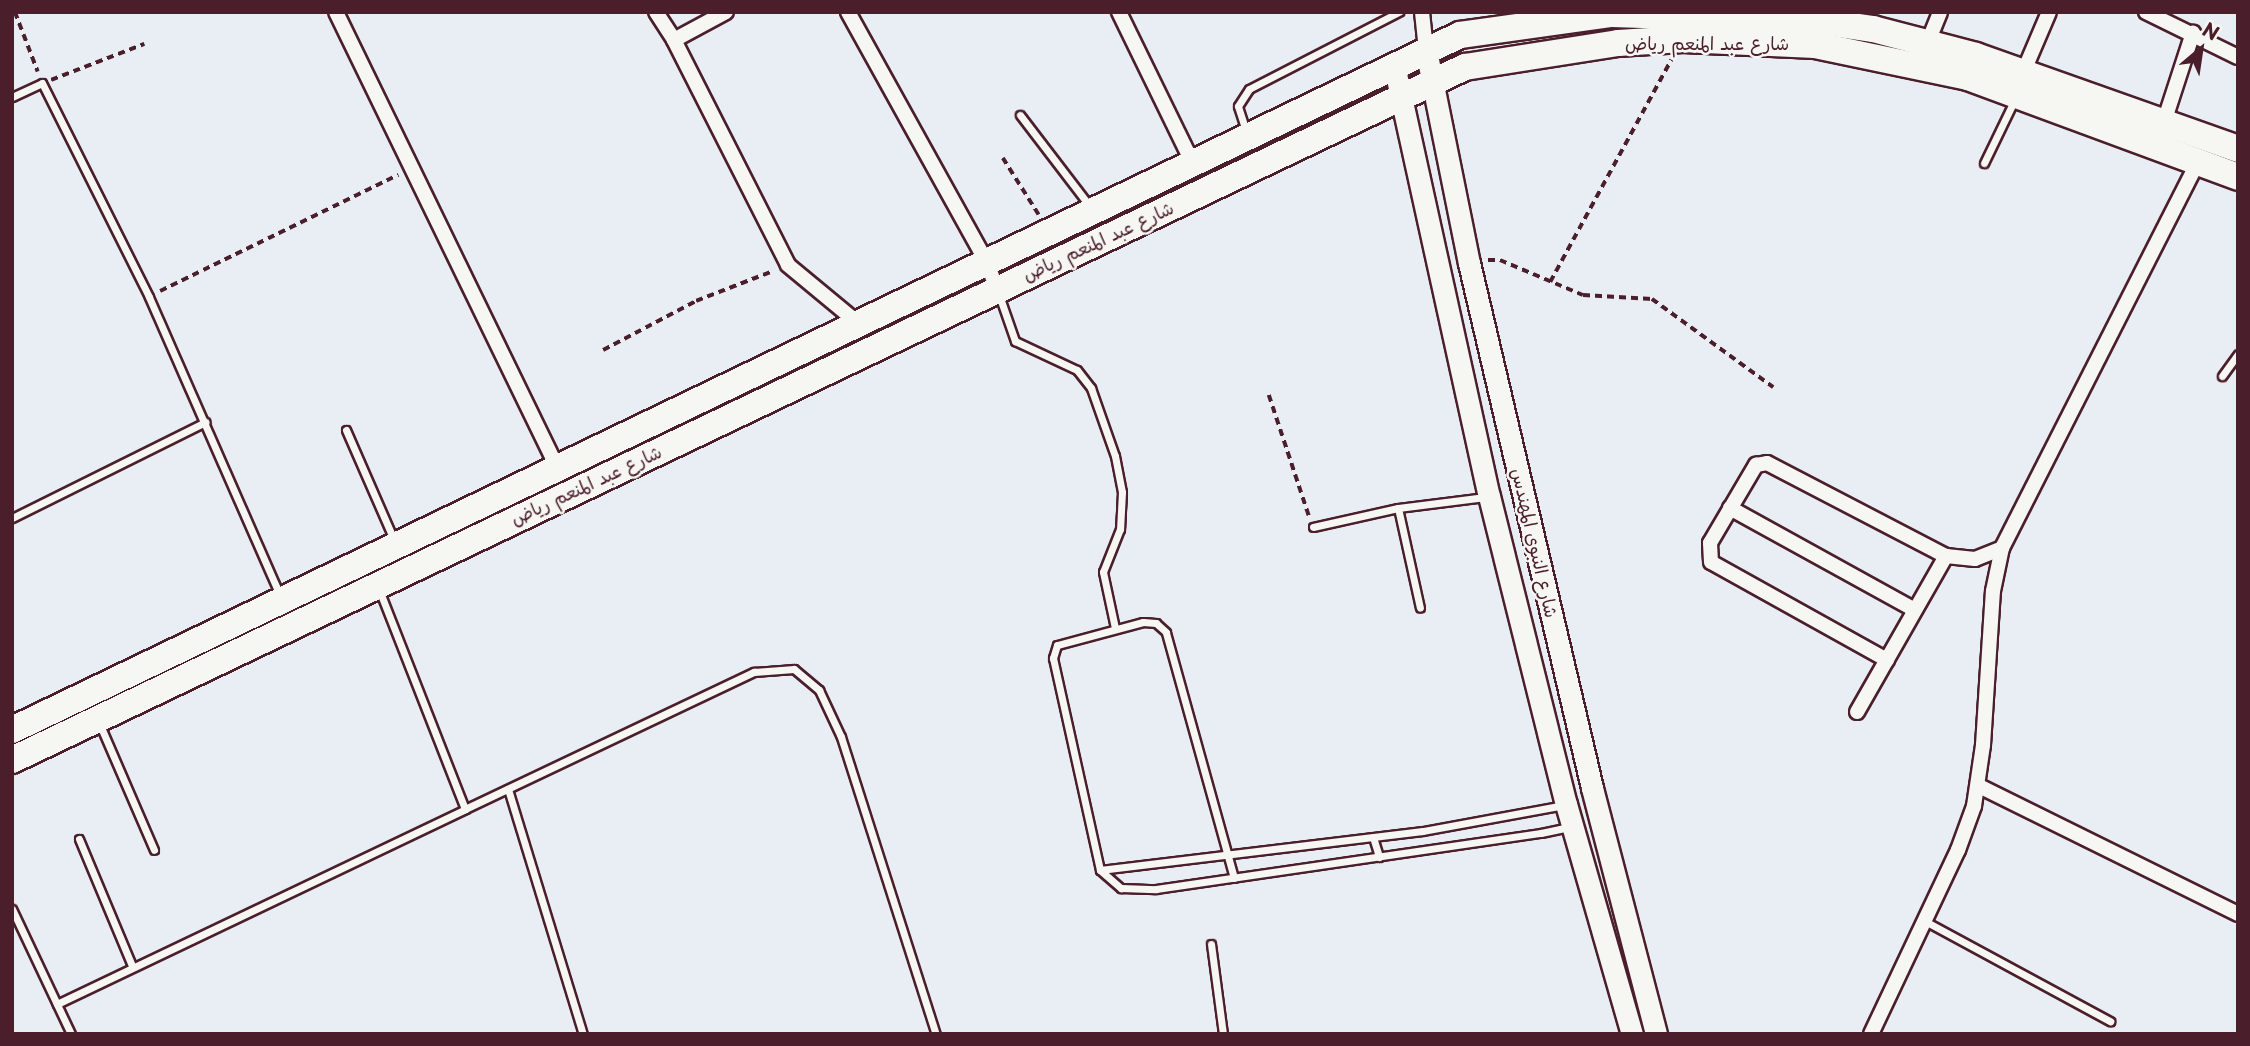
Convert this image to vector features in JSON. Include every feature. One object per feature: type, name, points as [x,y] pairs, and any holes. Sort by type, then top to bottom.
[{"type":"highway","name":"شارع عبد المنعم رياض","points":[[12,730],[1460,35],[1555,16],[1612,14],[1681,22],[1764,41],[1867,52],[2020,84],[2164,122],[2238,149]]},
{"type":"highway","name":"شارع عبد المنعم رياض","points":[[12,761],[1433,80],[1496,59],[1681,22],[1772,14],[1928,42],[2198,162],[2238,177]]},
{"type":"highway","points":[[1093,211],[1106,237]]},
{"type":"highway","points":[[475,508],[485,532]]},
{"type":"highway","points":[[367,558],[377,585]]},
{"type":"highway","points":[[86,694],[98,720]]},
{"type":"street","points":[[336,12],[558,468]]},
{"type":"street","points":[[656,12],[674,40],[788,265],[859,324]]},
{"type":"street","points":[[674,40],[726,12]]},
{"type":"street","points":[[848,12],[987,263],[997,289]]},
{"type":"street","points":[[1119,12],[1193,164]]},
{"type":"street","points":[[1422,12],[1426,50]]},
{"type":"street","points":[[1928,42],[1940,12]]},
{"type":"street","points":[[2020,84],[2049,12]]},
{"type":"street","points":[[2146,12],[2238,57]]},
{"type":"street","points":[[2164,122],[2193,33]]},
{"type":"street","name":"شارع النبوى المهندس","points":[[1426,50],[1469,263],[1592,788],[1656,1034]]},
{"type":"street","name":"شارع النبوى المهندس","points":[[1394,65],[1489,496],[1565,800],[1632,1034]]},
{"type":"street","points":[[1871,1034],[1962,840],[1979,786],[1993,591],[2002,548],[2198,162]]},
{"type":"street","points":[[1887,660],[1716,567],[1709,549],[1752,469],[1767,463],[1946,556],[1975,559],[2002,548]]},
{"type":"street","points":[[1489,496],[1523,491]]},
{"type":"street","points":[[1730,508],[1915,610]]},
{"type":"street","points":[[1857,712],[1946,556]]},
{"type":"street","points":[[1979,786],[2238,914]]},
{"type":"street","points":[[1565,800],[1592,788]]},
{"type":"street","points":[[1593,903],[1620,897]]},
{"type":"lane","points":[[1248,136],[1238,106],[1249,89],[1399,12]]},
{"type":"lane","points":[[12,97],[42,83],[149,297],[282,600]]},
{"type":"lane","points":[[1984,163],[2020,84]]},
{"type":"lane","points":[[1020,115],[1093,211]]},
{"type":"lane","points":[[997,289],[1015,341],[1077,370],[1091,387],[1122,492],[1120,529],[1103,572],[1115,628]]},
{"type":"lane","points":[[2222,376],[2238,354]]},
{"type":"lane","points":[[12,518],[205,422]]},
{"type":"lane","points":[[346,430],[396,544]]},
{"type":"lane","points":[[1313,527],[1398,508],[1489,496]]},
{"type":"lane","points":[[1398,508],[1420,608]]},
{"type":"lane","points":[[377,585],[465,809]]},
{"type":"lane","points":[[1234,878],[1166,632],[1151,622],[1115,628],[1058,645],[1053,653],[1100,870],[1112,884],[1133,890],[1234,878],[1572,826]]},
{"type":"lane","points":[[57,1003],[132,965],[754,672],[781,667],[803,674],[819,690],[841,737],[936,1034]]},
{"type":"lane","points":[[98,720],[154,850]]},
{"type":"lane","points":[[508,789],[583,1034]]},
{"type":"lane","points":[[1100,870],[1373,837],[1565,800]]},
{"type":"lane","points":[[1373,837],[1379,857]]},
{"type":"lane","points":[[79,839],[132,965]]},
{"type":"lane","points":[[12,909],[71,1034]]},
{"type":"lane","points":[[1923,920],[2110,1021]]},
{"type":"lane","points":[[1211,944],[1223,1034]]},
{"type":"path","points":[[15,12],[42,83],[144,44]]},
{"type":"path","points":[[1550,282],[1681,22]]},
{"type":"path","points":[[1003,158],[1049,232]]},
{"type":"path","points":[[149,297],[412,168]]},
{"type":"path","points":[[1469,263],[1500,260],[1583,295],[1651,299],[1773,387]]},
{"type":"path","points":[[603,350],[696,301],[788,265]]},
{"type":"path","points":[[1269,395],[1313,527]]}]
